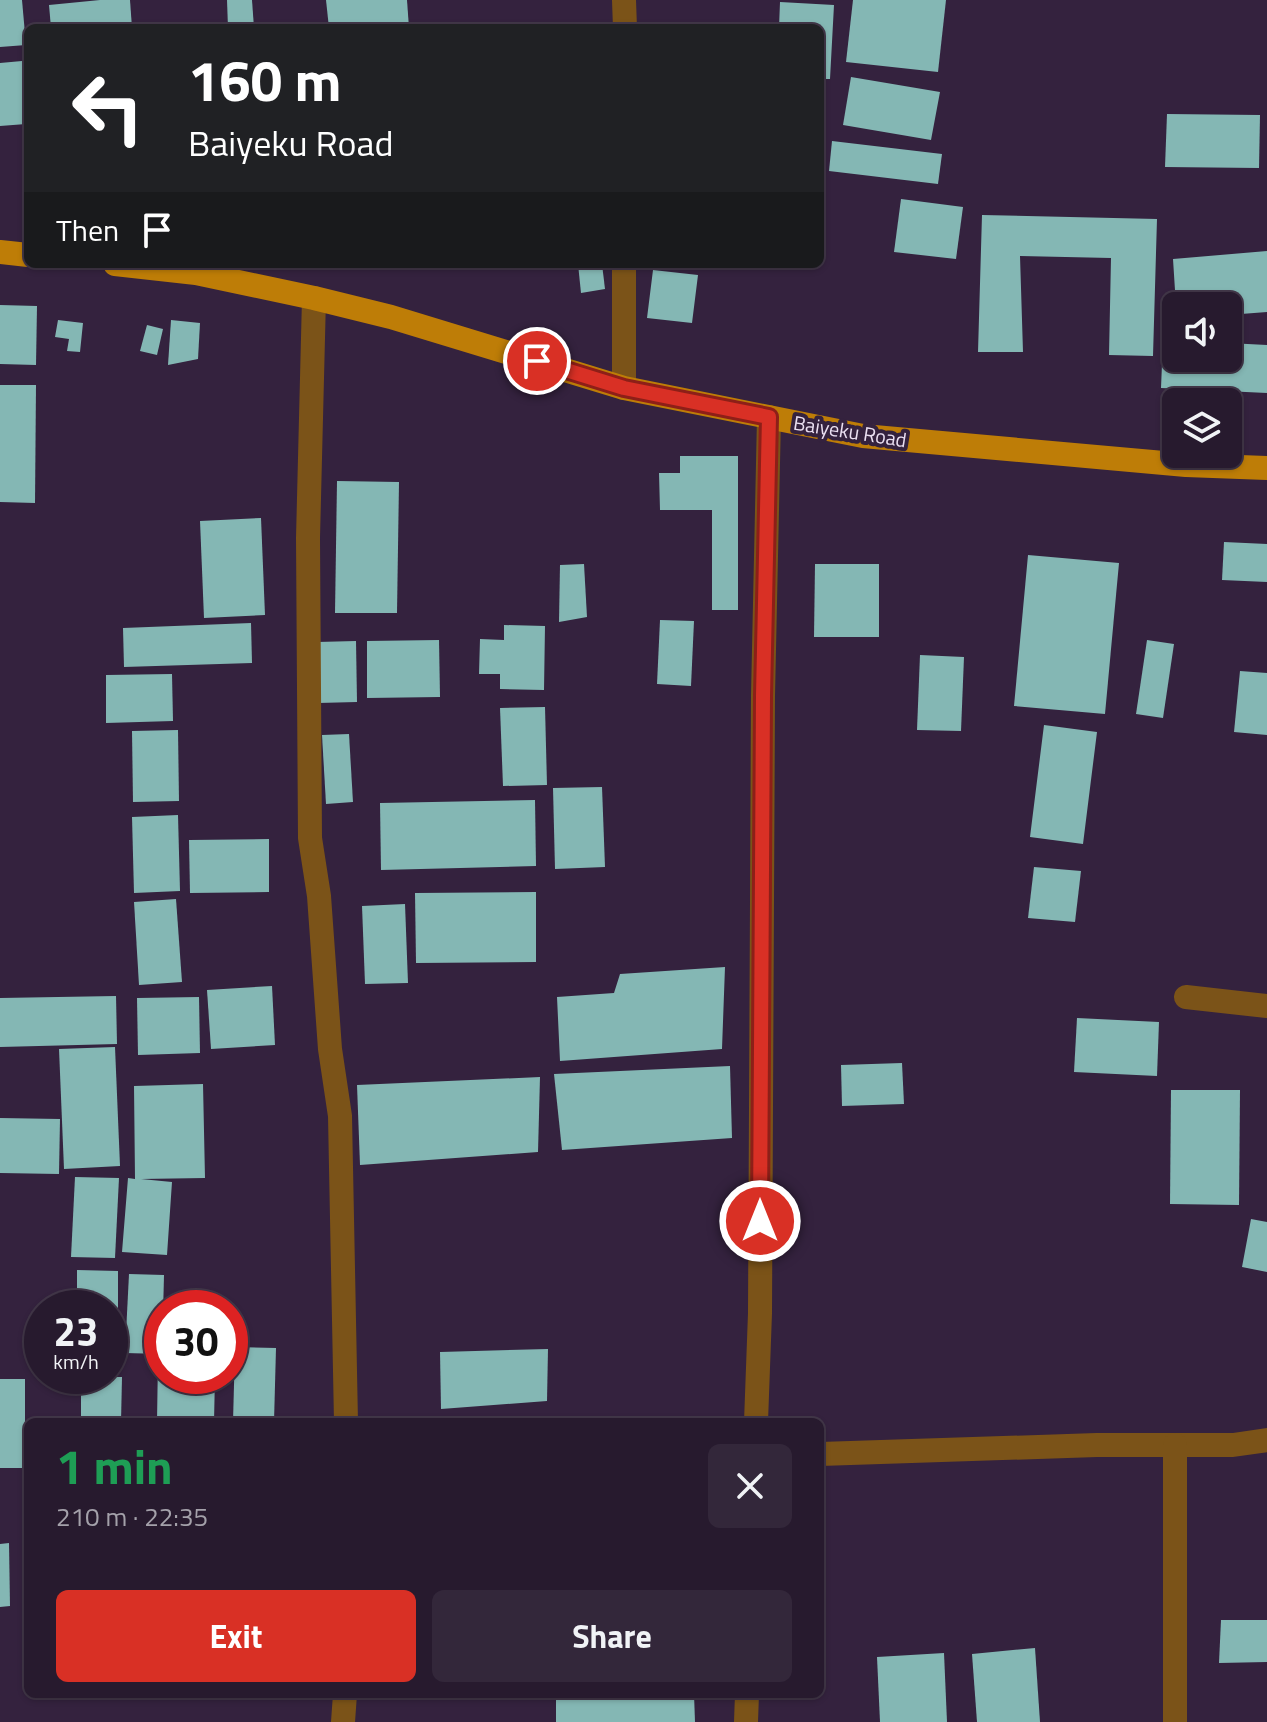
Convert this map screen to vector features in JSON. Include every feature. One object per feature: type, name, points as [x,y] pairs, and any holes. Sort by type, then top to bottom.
[{"type":"main road","points":[[0,252],[24,255]]},
{"type":"main road","name":"Baiyeku Road","points":[[151,268],[196,273],[314,298],[391,317],[624,388],[863,436],[1186,465],[1267,468]]},
{"type":"street","points":[[624,0],[625,24]]},
{"type":"street","points":[[624,268],[624,388]]},
{"type":"street","points":[[314,298],[308,538],[310,838],[319,896],[330,1049],[340,1116],[346,1418]]},
{"type":"street","points":[[756,1418],[760,1313],[763,696],[769,417]]},
{"type":"street","points":[[1186,997],[1267,1006]]},
{"type":"street","points":[[824,1454],[1233,1445],[1267,1440]]},
{"type":"street","points":[[1175,1445],[1175,1722]]},
{"type":"street","points":[[343,1722],[345,1698]]},
{"type":"street","points":[[746,1722],[747,1698]]},
{"type":"building","points":[[0,0],[22,0],[24,45],[0,47]]},
{"type":"building","points":[[130,0],[132,24],[51,24],[49,5]]},
{"type":"building","points":[[227,0],[252,0],[254,24],[228,24]]},
{"type":"building","points":[[326,0],[407,0],[409,24],[329,24]]},
{"type":"building","points":[[853,0],[946,0],[938,72],[846,62]]},
{"type":"building","points":[[780,2],[834,5],[830,79],[824,79],[824,24],[779,24]]},
{"type":"building","points":[[22,61],[24,124],[0,126],[0,63]]},
{"type":"building","points":[[851,77],[940,92],[931,140],[843,125]]},
{"type":"building","points":[[1167,114],[1260,115],[1259,168],[1165,167]]},
{"type":"building","points":[[832,141],[942,154],[938,184],[829,171]]},
{"type":"building","points":[[901,199],[963,207],[956,259],[894,252]]},
{"type":"building","points":[[982,215],[1157,219],[1153,356],[1109,355],[1111,258],[1020,256],[1023,352],[978,352]]},
{"type":"building","points":[[1267,251],[1267,312],[1242,314],[1242,292],[1175,292],[1173,259]]},
{"type":"building","points":[[578,268],[602,268],[605,289],[581,293]]},
{"type":"building","points":[[653,270],[698,275],[692,323],[647,318]]},
{"type":"building","points":[[0,305],[37,306],[36,365],[0,364]]},
{"type":"building","points":[[58,320],[83,323],[80,352],[67,351],[69,339],[55,337]]},
{"type":"building","points":[[171,320],[200,323],[198,359],[168,365]]},
{"type":"building","points":[[147,325],[163,329],[157,355],[140,351]]},
{"type":"building","points":[[1242,344],[1267,345],[1267,393],[1242,392],[1242,388],[1161,388],[1162,364],[1162,372],[1242,372]]},
{"type":"building","points":[[0,385],[36,385],[35,503],[0,502]]},
{"type":"building","points":[[680,456],[738,456],[738,610],[712,610],[712,510],[660,510],[659,473],[680,473]]},
{"type":"building","points":[[337,481],[399,482],[397,613],[335,613]]},
{"type":"building","points":[[261,518],[265,615],[204,618],[200,521]]},
{"type":"building","points":[[1224,542],[1267,544],[1267,582],[1222,580]]},
{"type":"building","points":[[1028,555],[1119,563],[1105,714],[1014,706]]},
{"type":"building","points":[[584,564],[587,617],[559,622],[560,565]]},
{"type":"building","points":[[815,564],[879,564],[879,637],[814,637]]},
{"type":"building","points":[[660,620],[694,621],[691,686],[657,684]]},
{"type":"building","points":[[251,623],[252,663],[124,667],[123,628]]},
{"type":"building","points":[[504,625],[545,626],[544,690],[500,689],[500,674],[479,674],[480,639],[504,640]]},
{"type":"building","points":[[439,640],[440,697],[367,698],[367,641]]},
{"type":"building","points":[[1147,640],[1174,644],[1163,718],[1136,714]]},
{"type":"building","points":[[356,641],[357,702],[318,703],[317,642]]},
{"type":"building","points":[[920,655],[964,657],[961,731],[917,730]]},
{"type":"building","points":[[1240,671],[1267,673],[1267,735],[1234,732]]},
{"type":"building","points":[[172,674],[173,721],[106,723],[106,675]]},
{"type":"building","points":[[545,707],[547,785],[503,786],[500,708]]},
{"type":"building","points":[[1044,725],[1097,732],[1083,844],[1030,837]]},
{"type":"building","points":[[178,730],[179,801],[133,802],[132,731]]},
{"type":"building","points":[[349,734],[353,802],[326,804],[322,735]]},
{"type":"building","points":[[602,787],[605,867],[555,869],[553,788]]},
{"type":"building","points":[[535,800],[536,866],[381,870],[380,803]]},
{"type":"building","points":[[178,815],[180,891],[134,893],[132,817]]},
{"type":"building","points":[[269,839],[269,892],[190,893],[189,840]]},
{"type":"building","points":[[1034,867],[1081,871],[1075,922],[1028,918]]},
{"type":"building","points":[[536,892],[536,962],[416,963],[415,893]]},
{"type":"building","points":[[176,899],[182,982],[139,985],[134,902]]},
{"type":"building","points":[[405,904],[408,983],[365,984],[362,906]]},
{"type":"building","points":[[725,967],[722,1049],[560,1061],[557,997],[614,993],[620,974]]},
{"type":"building","points":[[272,986],[275,1045],[211,1049],[207,990]]},
{"type":"building","points":[[116,996],[117,1044],[0,1047],[0,998]]},
{"type":"building","points":[[199,997],[200,1053],[138,1055],[137,998]]},
{"type":"building","points":[[1077,1018],[1159,1022],[1157,1076],[1074,1072]]},
{"type":"building","points":[[115,1047],[120,1166],[64,1169],[59,1049]]},
{"type":"building","points":[[902,1063],[904,1104],[842,1106],[841,1065]]},
{"type":"building","points":[[730,1066],[732,1138],[562,1150],[554,1074]]},
{"type":"building","points":[[540,1077],[538,1152],[360,1165],[357,1085]]},
{"type":"building","points":[[203,1084],[205,1178],[141,1179],[172,1182],[167,1255],[122,1252],[128,1178],[135,1179],[134,1086]]},
{"type":"building","points":[[1171,1090],[1240,1090],[1239,1205],[1170,1204]]},
{"type":"building","points":[[0,1118],[60,1119],[59,1174],[0,1173]]},
{"type":"building","points":[[75,1177],[119,1178],[115,1258],[71,1257]]},
{"type":"building","points":[[1251,1219],[1267,1222],[1267,1272],[1242,1267]]},
{"type":"building","points":[[77,1270],[118,1271],[118,1290],[77,1290]]},
{"type":"building","points":[[129,1274],[164,1275],[164,1290],[144,1290],[144,1354],[128,1353]]},
{"type":"building","points":[[248,1347],[276,1348],[274,1418],[233,1418],[234,1394],[248,1394]]},
{"type":"building","points":[[548,1349],[547,1401],[441,1409],[440,1352]]},
{"type":"building","points":[[0,1379],[24,1379],[24,1468],[0,1468]]},
{"type":"building","points":[[81,1394],[122,1394],[121,1418],[81,1418]]},
{"type":"building","points":[[157,1394],[215,1394],[214,1418],[157,1418]]},
{"type":"building","points":[[9,1543],[10,1606],[0,1607],[0,1544]]},
{"type":"building","points":[[1221,1620],[1267,1620],[1267,1662],[1219,1663]]},
{"type":"building","points":[[1035,1648],[1040,1722],[977,1722],[972,1654]]},
{"type":"building","points":[[944,1653],[947,1722],[880,1722],[877,1657]]},
{"type":"building","points":[[556,1698],[694,1698],[695,1722],[556,1722]]},
{"type":"route","points":[[537,361],[624,388],[769,417],[763,696],[760,1221]]}]
